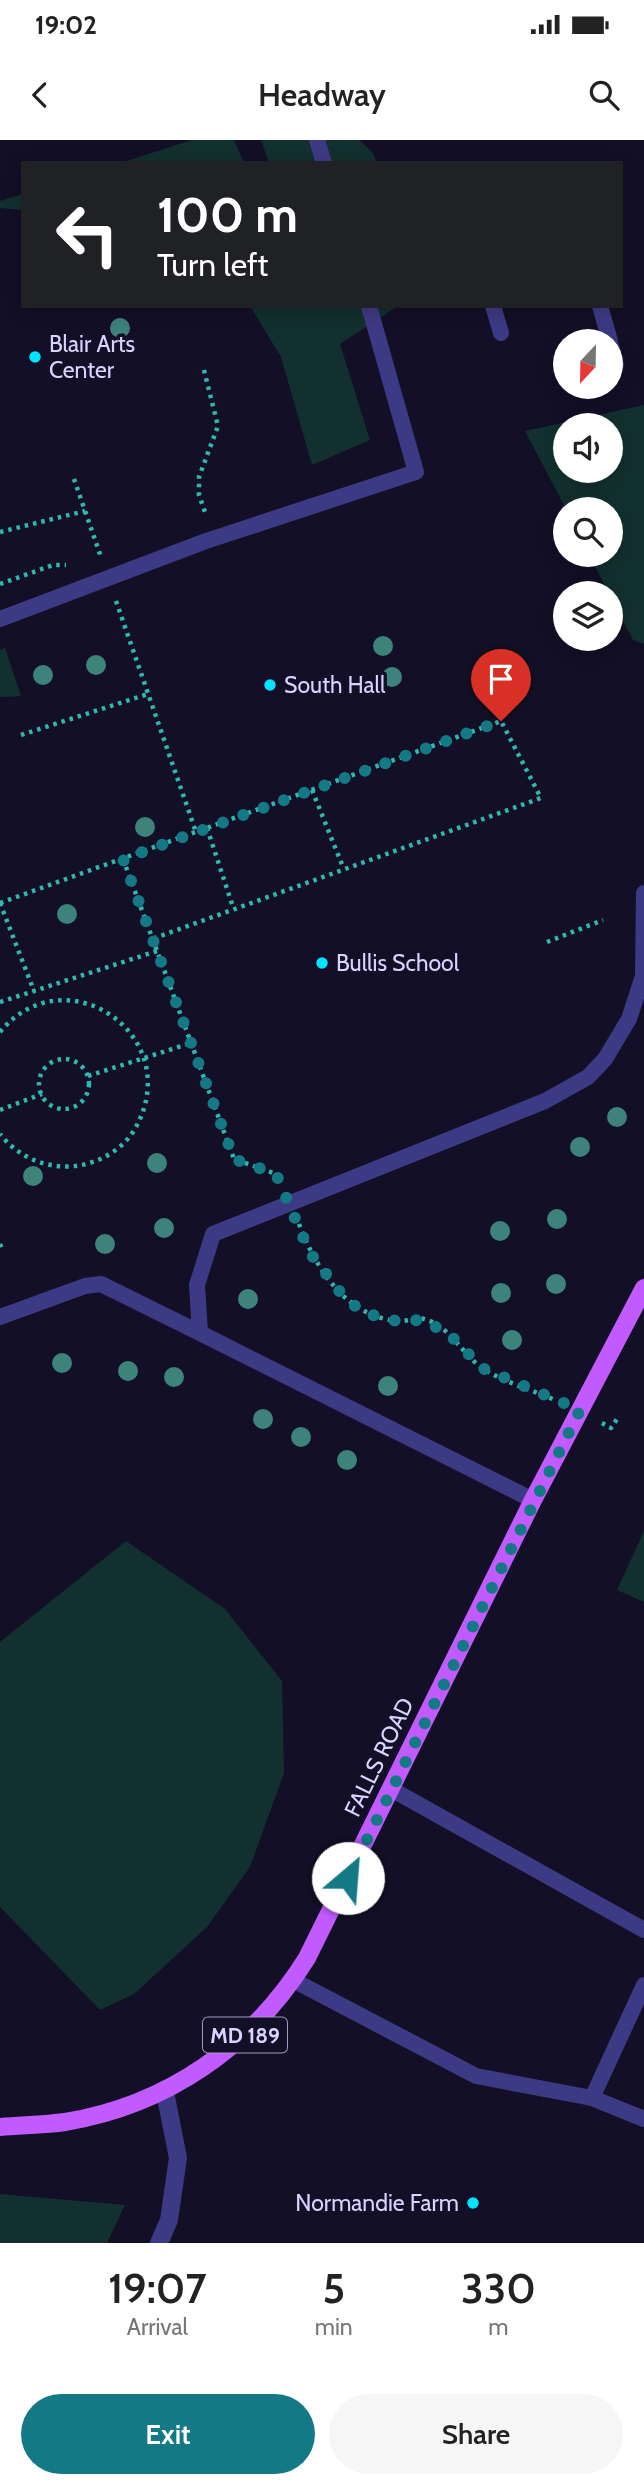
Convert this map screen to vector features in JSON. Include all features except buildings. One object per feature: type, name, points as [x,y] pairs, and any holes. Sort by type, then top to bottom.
[{"type":"main road","name":"FALLS ROAD","points":[[0,2127],[64,2122],[124,2107],[165,2092],[222,2056],[264,2017],[293,1980],[391,1789],[533,1500],[644,1288]]},
{"type":"street","points":[[159,2243],[169,2220],[178,2158],[165,2092]]},
{"type":"lane","points":[[317,140],[323,161]]},
{"type":"lane","points":[[0,619],[206,541],[416,472],[370,308]]},
{"type":"lane","points":[[494,308],[501,333]]},
{"type":"lane","points":[[601,308],[606,329]]},
{"type":"lane","points":[[200,1333],[197,1285],[213,1234],[545,1101],[588,1077],[618,1038],[637,998],[643,976],[644,894]]},
{"type":"lane","points":[[0,1317],[85,1286],[101,1284],[533,1500]]},
{"type":"lane","points":[[391,1789],[644,1930]]},
{"type":"lane","points":[[293,1980],[476,2076],[592,2098],[644,2119]]},
{"type":"lane","points":[[592,2098],[644,1985]]},
{"type":"path","points":[[204,370],[218,426],[199,477],[199,495],[210,525]]},
{"type":"path","points":[[75,479],[196,832]]},
{"type":"path","points":[[0,532],[85,511]]},
{"type":"path","points":[[21,735],[148,694]]},
{"type":"path","points":[[34,990],[0,903],[501,721],[541,798],[152,939]]},
{"type":"path","points":[[312,790],[343,867]]},
{"type":"path","points":[[207,828],[232,904]]},
{"type":"path","points":[[123,859],[234,1159],[276,1174],[310,1253],[344,1297],[364,1313],[397,1321],[424,1320],[451,1336],[482,1368],[580,1410],[611,1428],[619,1416]]},
{"type":"path","points":[[547,942],[603,920]]},
{"type":"path","points":[[0,1002],[157,951]]},
{"type":"path","points":[[0,1032],[11,1019],[35,1005],[63,1000],[90,1004],[114,1015],[133,1034],[145,1058],[149,1085],[144,1111],[131,1135],[112,1153],[88,1164],[61,1167],[33,1161],[9,1145],[0,1134]]},
{"type":"path","points":[[88,1076],[191,1043]]},
{"type":"path","points":[[70,1060],[78,1063],[88,1076],[85,1099],[72,1108],[56,1108],[42,1094],[42,1073],[54,1062],[70,1060]]},
{"type":"path","points":[[0,1110],[42,1094]]},
{"type":"green space","points":[[192,140],[234,140],[243,161],[126,161]]},
{"type":"green space","points":[[261,140],[359,140],[373,153],[376,161],[268,161]]},
{"type":"green space","points":[[21,195],[21,210],[0,208],[0,201]]},
{"type":"green space","points":[[251,308],[395,308],[340,344],[370,440],[312,465],[281,357]]},
{"type":"green space","points":[[644,405],[644,644],[633,640],[623,621],[623,581],[602,581],[595,567],[623,567],[623,497],[560,497],[525,431],[553,425],[553,483],[623,483],[623,413],[607,413]]},
{"type":"green space","points":[[5,648],[21,696],[0,697],[0,650]]},
{"type":"green space","points":[[644,1531],[644,1602],[617,1590]]},
{"type":"green space","points":[[126,1541],[225,1609],[282,1681],[284,1773],[250,1867],[207,1927],[134,1994],[100,2010],[0,1907],[0,1642]]},
{"type":"green space","points":[[0,2194],[125,2205],[107,2243],[0,2243]]},
{"type":"place","name":"Blair Arts Center","points":[[35,357]]},
{"type":"place","name":"South Hall","points":[[270,685]]},
{"type":"place","name":"Bullis School","points":[[322,963]]},
{"type":"place","name":"Normandie Farm","points":[[473,2203]]},
{"type":"route","points":[[348,1878],[412,1743],[580,1410],[482,1368],[451,1336],[424,1320],[397,1321],[364,1313],[344,1297],[310,1253],[276,1174],[234,1159],[123,859],[501,721]]}]
